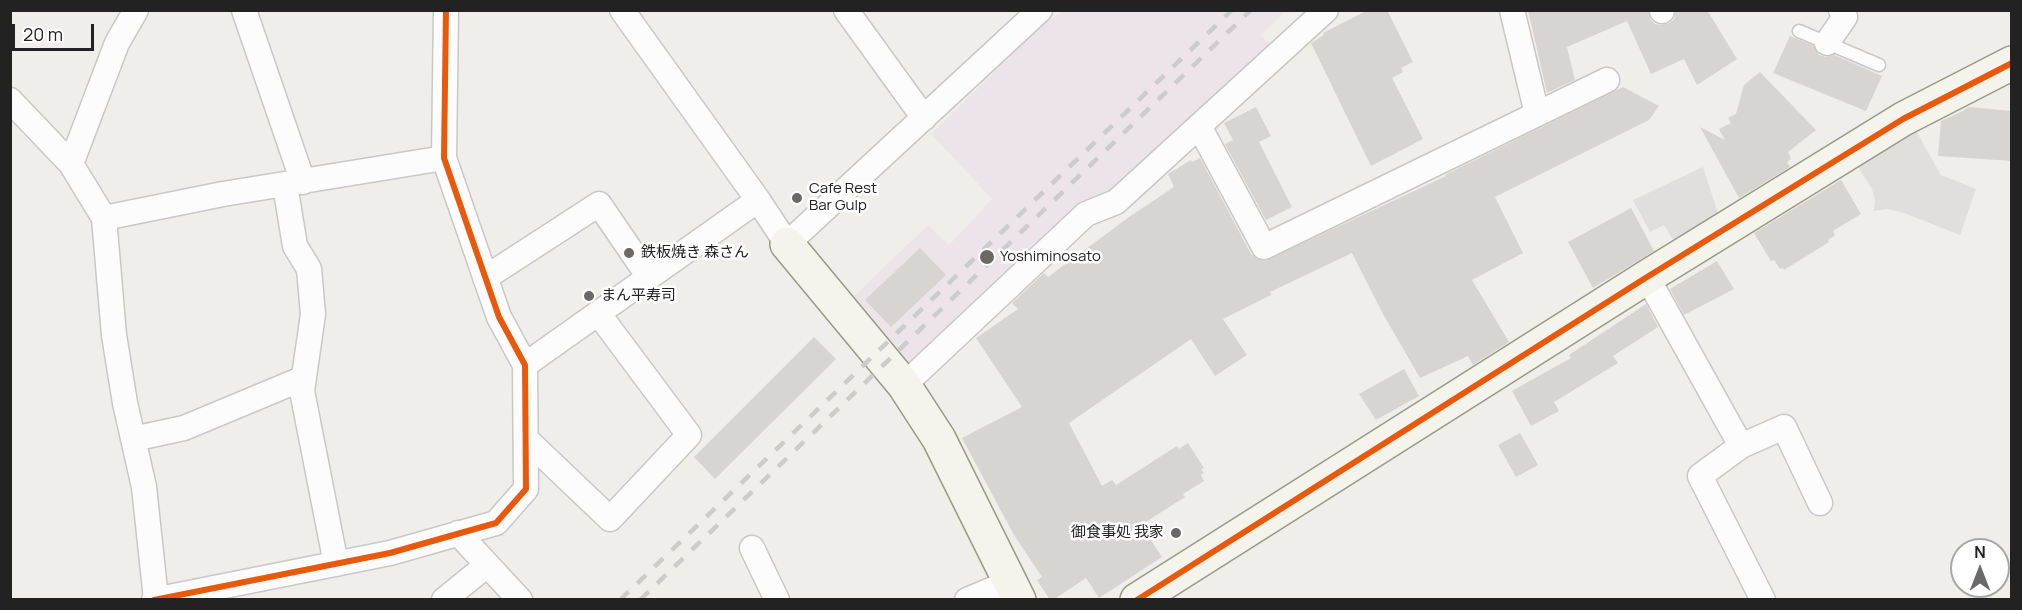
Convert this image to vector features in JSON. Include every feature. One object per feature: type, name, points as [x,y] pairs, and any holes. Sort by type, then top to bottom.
[{"type":"street","points":[[71,164],[117,43],[136,10]]},
{"type":"street","points":[[244,10],[294,183],[295,246],[309,269],[313,314],[302,391],[336,564]]},
{"type":"street","points":[[10,100],[71,164],[104,218],[114,335],[125,404],[144,487],[155,599],[390,554],[496,523],[526,489],[525,365],[499,317],[444,158],[446,10]]},
{"type":"street","points":[[622,10],[787,244],[904,386],[939,440],[1014,591],[967,600]]},
{"type":"street","points":[[846,10],[924,118]]},
{"type":"street","points":[[787,244],[1040,10]]},
{"type":"street","points":[[904,386],[1086,214],[1116,202],[1326,10]]},
{"type":"street","points":[[1512,10],[1537,114]]},
{"type":"street","points":[[1827,43],[1845,17],[1841,10]]},
{"type":"street","points":[[1137,600],[1647,277],[1903,119],[2012,63]]},
{"type":"street","points":[[1199,126],[1264,247],[1607,80]]},
{"type":"street","points":[[104,218],[223,194],[444,158]]},
{"type":"street","points":[[525,365],[758,200]]},
{"type":"street","points":[[485,278],[599,204],[649,278]]},
{"type":"street","points":[[1647,277],[1741,446]]},
{"type":"street","points":[[526,439],[610,519],[689,435],[598,314]]},
{"type":"street","points":[[133,439],[184,428],[304,378]]},
{"type":"street","points":[[1763,600],[1700,476],[1741,446],[1784,428],[1820,503]]},
{"type":"street","points":[[458,533],[520,600]]},
{"type":"street","points":[[752,548],[777,600]]},
{"type":"street","points":[[444,600],[487,564]]},
{"type":"lane","points":[[1799,31],[1879,65]]},
{"type":"shaded area","points":[[1063,11],[1286,11],[1261,35],[1271,46],[912,371],[853,297],[928,225],[949,245],[992,199],[931,134],[1041,26]]},
{"type":"shaded area","points":[[1916,131],[1941,175],[1976,189],[1960,235],[1904,213],[1887,209],[1874,211],[1875,201],[1872,189],[1858,167]]},
{"type":"shaded area","points":[[1703,167],[1719,216],[1675,243],[1664,225],[1650,232],[1633,200]]},
{"type":"building","points":[[1368,10],[1387,10],[1413,62],[1401,68],[1403,72],[1392,78],[1423,139],[1371,166],[1311,43],[1324,35],[1323,33]]},
{"type":"building","points":[[1528,10],[1648,10],[1650,19],[1655,24],[1661,25],[1670,23],[1675,18],[1676,10],[1707,10],[1737,59],[1697,85],[1684,59],[1651,74],[1627,21],[1567,47],[1575,80],[1547,93]]},
{"type":"building","points":[[1790,36],[1814,46],[1819,55],[1826,57],[1834,55],[1882,76],[1866,111],[1773,73]]},
{"type":"building","points":[[1760,72],[1816,130],[1788,152],[1791,159],[1787,162],[1790,167],[1739,198],[1700,127],[1725,140],[1719,129],[1731,123],[1728,118],[1736,114],[1744,85]]},
{"type":"building","points":[[1623,87],[1659,106],[1649,120],[1495,197],[1523,253],[1472,280],[1509,342],[1473,365],[1468,356],[1420,378],[1383,314],[1352,253],[1270,292],[1271,295],[1223,319],[1247,355],[1215,376],[1191,339],[1069,423],[1102,486],[1112,480],[1116,485],[1177,446],[1179,449],[1188,443],[1204,468],[1201,469],[1204,473],[1201,475],[1204,481],[1183,494],[1185,497],[1141,525],[1162,557],[1099,598],[1086,578],[1050,600],[1037,580],[1042,577],[1014,535],[962,438],[1022,407],[976,338],[1018,309],[1012,303],[1044,273],[1048,277],[1174,187],[1168,174],[1191,160],[1192,162],[1200,158],[1251,254],[1265,261],[1446,176]]},
{"type":"building","points":[[1256,107],[1271,136],[1259,142],[1292,207],[1266,220],[1225,144],[1233,140],[1224,123]]},
{"type":"building","points":[[1968,107],[2012,111],[2012,161],[1938,156],[1941,121]]},
{"type":"building","points":[[1841,180],[1861,214],[1833,231],[1835,235],[1828,240],[1829,242],[1784,270],[1780,269],[1774,260],[1771,261],[1754,233]]},
{"type":"building","points":[[1631,208],[1654,251],[1593,288],[1568,242]]},
{"type":"building","points":[[920,248],[946,275],[891,327],[865,300]]},
{"type":"building","points":[[1717,261],[1734,289],[1684,315],[1670,289]]},
{"type":"building","points":[[1646,304],[1658,327],[1613,356],[1618,363],[1554,402],[1559,411],[1531,426],[1512,391],[1571,358],[1569,355]]},
{"type":"building","points":[[814,337],[836,359],[715,479],[694,457]]},
{"type":"building","points":[[1404,369],[1419,396],[1376,420],[1359,394]]},
{"type":"building","points":[[1520,433],[1538,465],[1516,477],[1498,445]]},
{"type":"railway","points":[[620,600],[1232,10]]},
{"type":"railway","points":[[640,600],[1251,10]]},
{"type":"cycle path","points":[[154,600],[390,553],[496,523],[526,489],[525,365],[499,317],[444,158],[446,10]]},
{"type":"cycle path","points":[[1137,600],[1647,277],[1903,119],[2012,63]]},
{"type":"place","name":"Cafe Rest Bar Gulp","points":[[797,198]]},
{"type":"place","name":"鉄板焼き 森さん","points":[[629,253]]},
{"type":"place","name":"Yoshiminosato","points":[[987,257]]},
{"type":"place","name":"まん平寿司","points":[[589,296]]},
{"type":"place","name":"御食事処 我家","points":[[1176,533]]}]
